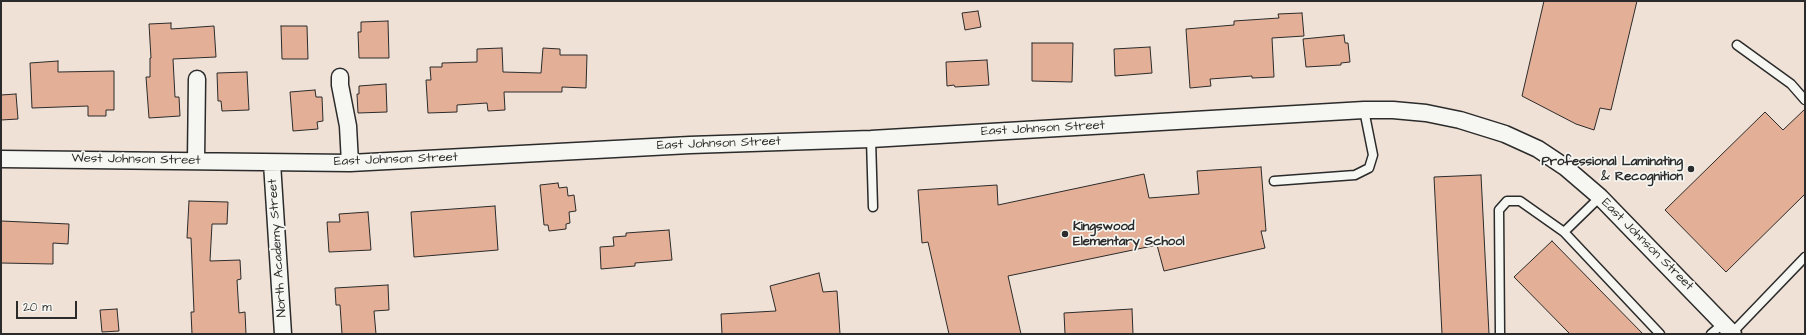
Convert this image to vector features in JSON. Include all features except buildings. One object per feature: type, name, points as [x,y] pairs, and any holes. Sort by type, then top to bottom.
[{"type":"street","points":[[340,77],[340,85],[348,126],[350,163]]},
{"type":"street","points":[[196,161],[197,79]]},
{"type":"street","name":"East Johnson Street","points":[[272,163],[350,163],[690,145],[871,139],[1364,110],[1393,110],[1426,113],[1460,120],[1505,134],[1538,149],[1566,167],[1600,197],[1730,330]]},
{"type":"street","name":"West Johnson Street","points":[[1,159],[272,163]]},
{"type":"street","name":"North Academy Street","points":[[272,163],[283,334]]},
{"type":"lane","points":[[1737,45],[1791,84],[1805,100]]},
{"type":"lane","points":[[1274,181],[1355,175],[1369,168],[1373,155],[1364,110]]},
{"type":"lane","points":[[871,139],[873,207]]},
{"type":"lane","points":[[1564,232],[1600,197]]},
{"type":"lane","points":[[1500,334],[1499,210],[1507,201],[1520,201],[1564,232],[1660,334]]},
{"type":"lane","points":[[1711,334],[1730,330],[1805,257]]},
{"type":"place","name":"Professional Laminating & Recognition","points":[[1691,169]]},
{"type":"place","name":"Kingswood Elementary School","points":[[1065,234]]}]
